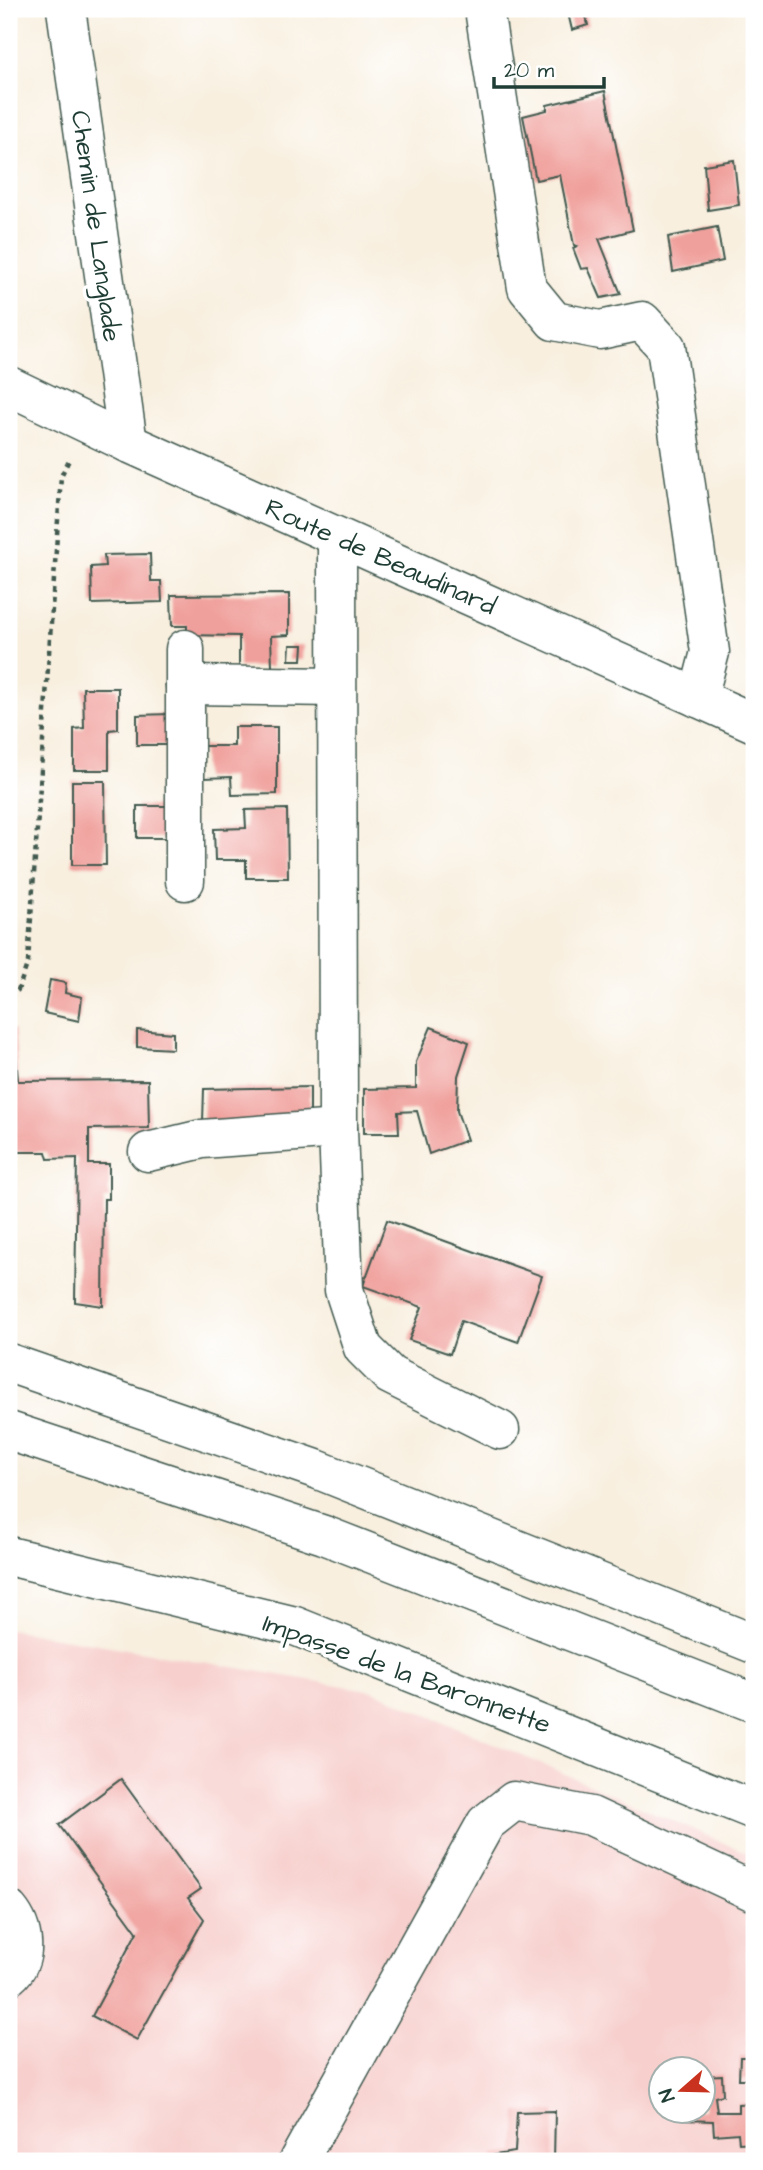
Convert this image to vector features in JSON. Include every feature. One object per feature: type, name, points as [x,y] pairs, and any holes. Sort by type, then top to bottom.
[{"type":"main road","name":"Chemin de Langlade","points":[[66,9],[128,443]]},
{"type":"main road","points":[[484,9],[527,288],[554,321],[600,330],[642,321],[666,347],[710,652],[698,698]]},
{"type":"main road","name":"Route de Beaudinard","points":[[9,386],[128,443],[754,723]]},
{"type":"main road","points":[[337,537],[338,1129],[344,1290],[363,1348],[390,1375],[500,1430]]},
{"type":"main road","points":[[185,881],[185,667],[336,687]]},
{"type":"main road","points":[[148,1152],[202,1139],[338,1129]]},
{"type":"main road","points":[[9,1363],[316,1469],[754,1644]]},
{"type":"main road","points":[[9,1431],[324,1535],[754,1703]]},
{"type":"main road","name":"Impasse de la Baronnette","points":[[9,1556],[295,1626],[754,1810]]},
{"type":"main road","points":[[298,2161],[486,1824],[514,1801],[591,1816],[754,1892]]},
{"type":"main road","points":[[9,1910],[21,1929],[22,1952],[9,1976]]},
{"type":"path","points":[[9,997],[18,990],[28,962],[61,476],[87,424]]},
{"type":"shaded area","points":[[9,1629],[373,1691],[754,1856],[754,2161],[9,2161]]},
{"type":"building","points":[[567,9],[584,9],[588,25],[572,30]]},
{"type":"building","points":[[605,91],[633,230],[599,239],[621,294],[601,298],[588,268],[581,269],[573,248],[577,246],[574,245],[560,175],[536,180],[523,116],[547,110],[547,105]]},
{"type":"building","points":[[734,160],[739,205],[708,210],[704,165]]},
{"type":"building","points":[[717,227],[723,261],[673,272],[668,237]]},
{"type":"building","points":[[150,554],[151,581],[161,581],[162,602],[92,604],[91,567],[105,566],[104,555]]},
{"type":"building","points":[[289,594],[289,635],[271,636],[272,667],[239,667],[239,636],[187,635],[187,626],[172,626],[171,595]]},
{"type":"building","points":[[290,645],[303,645],[302,660],[289,660]]},
{"type":"building","points":[[83,688],[118,688],[118,729],[109,730],[109,770],[74,770],[74,729],[84,728]]},
{"type":"building","points":[[170,714],[170,745],[137,745],[137,715]]},
{"type":"building","points":[[234,727],[277,727],[277,794],[232,795],[231,777],[204,778],[203,746],[234,746]]},
{"type":"building","points":[[72,781],[105,781],[106,865],[72,865]]},
{"type":"building","points":[[137,806],[169,806],[169,838],[137,838]]},
{"type":"building","points":[[287,809],[288,878],[246,878],[246,860],[215,860],[214,829],[246,828],[245,810]]},
{"type":"building","points":[[50,980],[66,983],[65,993],[82,997],[79,1021],[44,1013]]},
{"type":"building","points":[[431,1027],[469,1042],[458,1076],[457,1111],[467,1140],[429,1154],[417,1111],[398,1112],[399,1133],[364,1133],[364,1089],[416,1088],[416,1062]]},
{"type":"building","points":[[9,1029],[14,1029],[18,1081],[148,1080],[149,1128],[89,1129],[89,1164],[109,1164],[109,1199],[104,1199],[103,1306],[75,1302],[77,1158],[48,1159],[46,1152],[9,1152]]},
{"type":"building","points":[[137,1030],[173,1033],[173,1049],[137,1047]]},
{"type":"building","points":[[310,1087],[310,1121],[203,1122],[204,1089]]},
{"type":"building","points":[[387,1220],[542,1276],[518,1342],[461,1321],[450,1354],[409,1340],[422,1307],[363,1286]]},
{"type":"building","points":[[121,1779],[201,1889],[188,1898],[204,1919],[137,2040],[92,2016],[137,1932],[59,1825]]},
{"type":"building","points":[[740,2057],[754,2057],[754,2079],[739,2079]]},
{"type":"building","points":[[718,2075],[722,2075],[723,2095],[718,2096]]},
{"type":"building","points":[[754,2103],[754,2142],[739,2143],[738,2133],[714,2135],[713,2124],[718,2124],[718,2112],[738,2112],[738,2104]]},
{"type":"building","points":[[555,2111],[554,2161],[494,2161],[494,2155],[515,2152],[517,2112]]}]
